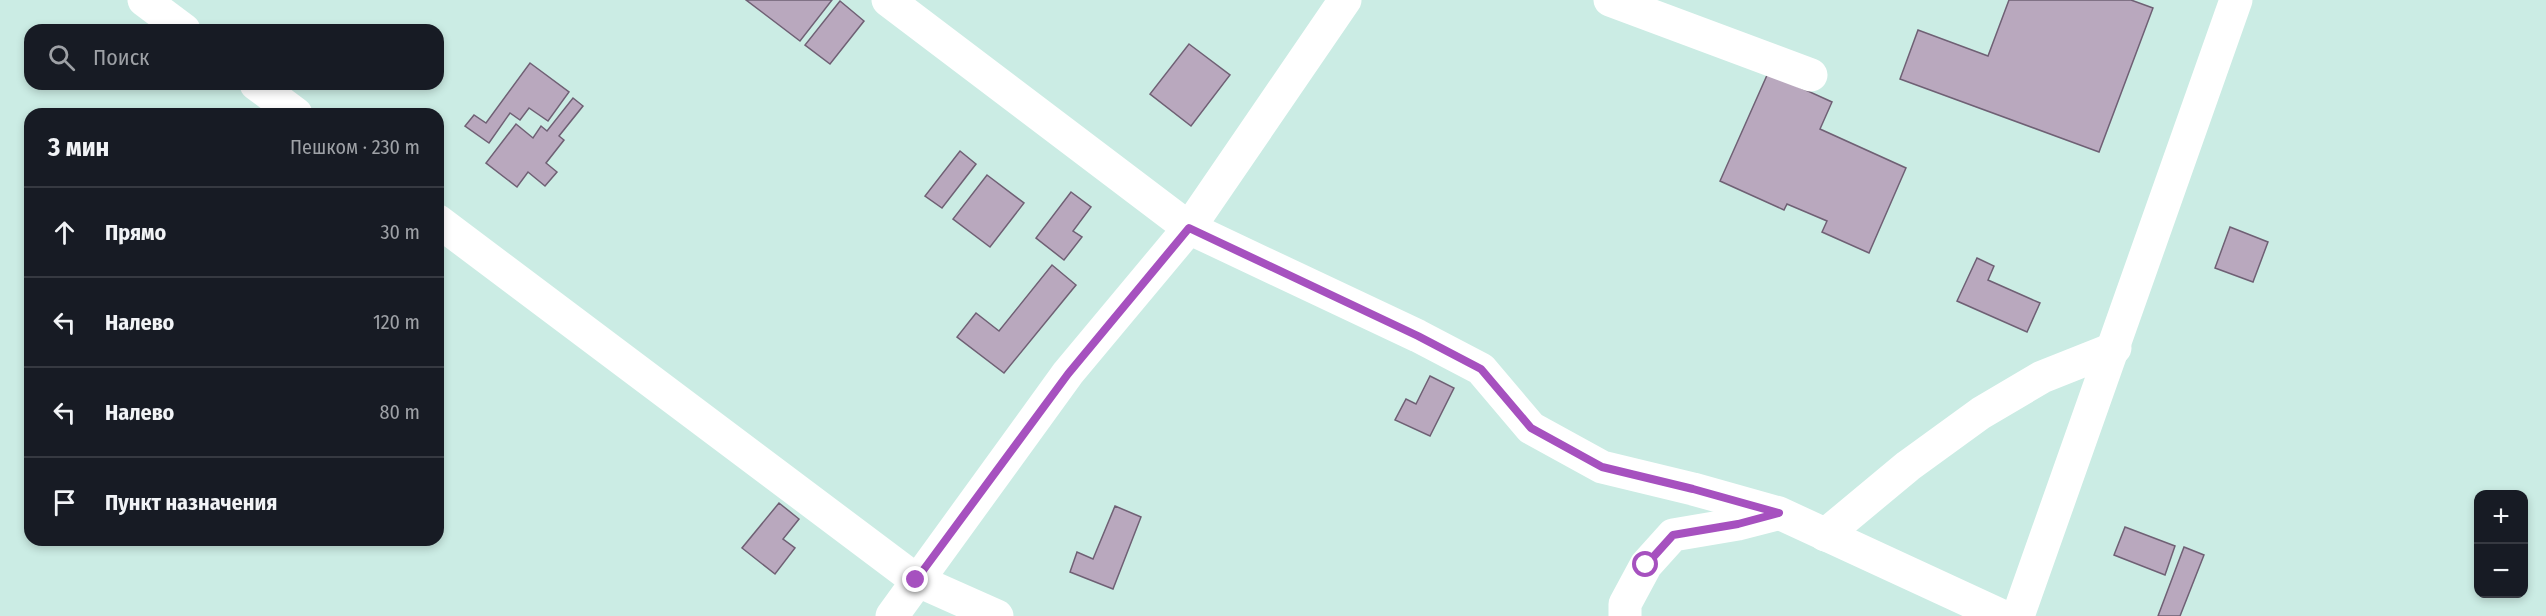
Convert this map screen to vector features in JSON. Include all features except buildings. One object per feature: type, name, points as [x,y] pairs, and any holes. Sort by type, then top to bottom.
[{"type":"street","points":[[144,0],[176,24]]},
{"type":"street","points":[[888,0],[1189,228],[1418,336],[1481,369],[1531,428],[1602,467],[1779,513],[2002,616]]},
{"type":"street","points":[[892,616],[1068,374],[1189,228],[1345,0]]},
{"type":"street","points":[[1610,0],[1811,75]]},
{"type":"street","points":[[2018,616],[2115,348],[2236,0]]},
{"type":"street","points":[[264,90],[288,108]]},
{"type":"street","points":[[444,226],[916,580],[997,616]]},
{"type":"street","points":[[1825,535],[1908,466],[1981,413],[2042,376],[2115,348]]},
{"type":"street","points":[[1625,616],[1625,604],[1646,565],[1673,535],[1738,524],[1779,513]]},
{"type":"route","points":[[916,580],[1068,374],[1189,228],[1418,336],[1481,369],[1531,428],[1602,467],[1779,513],[1738,524],[1673,535],[1646,565]]}]
